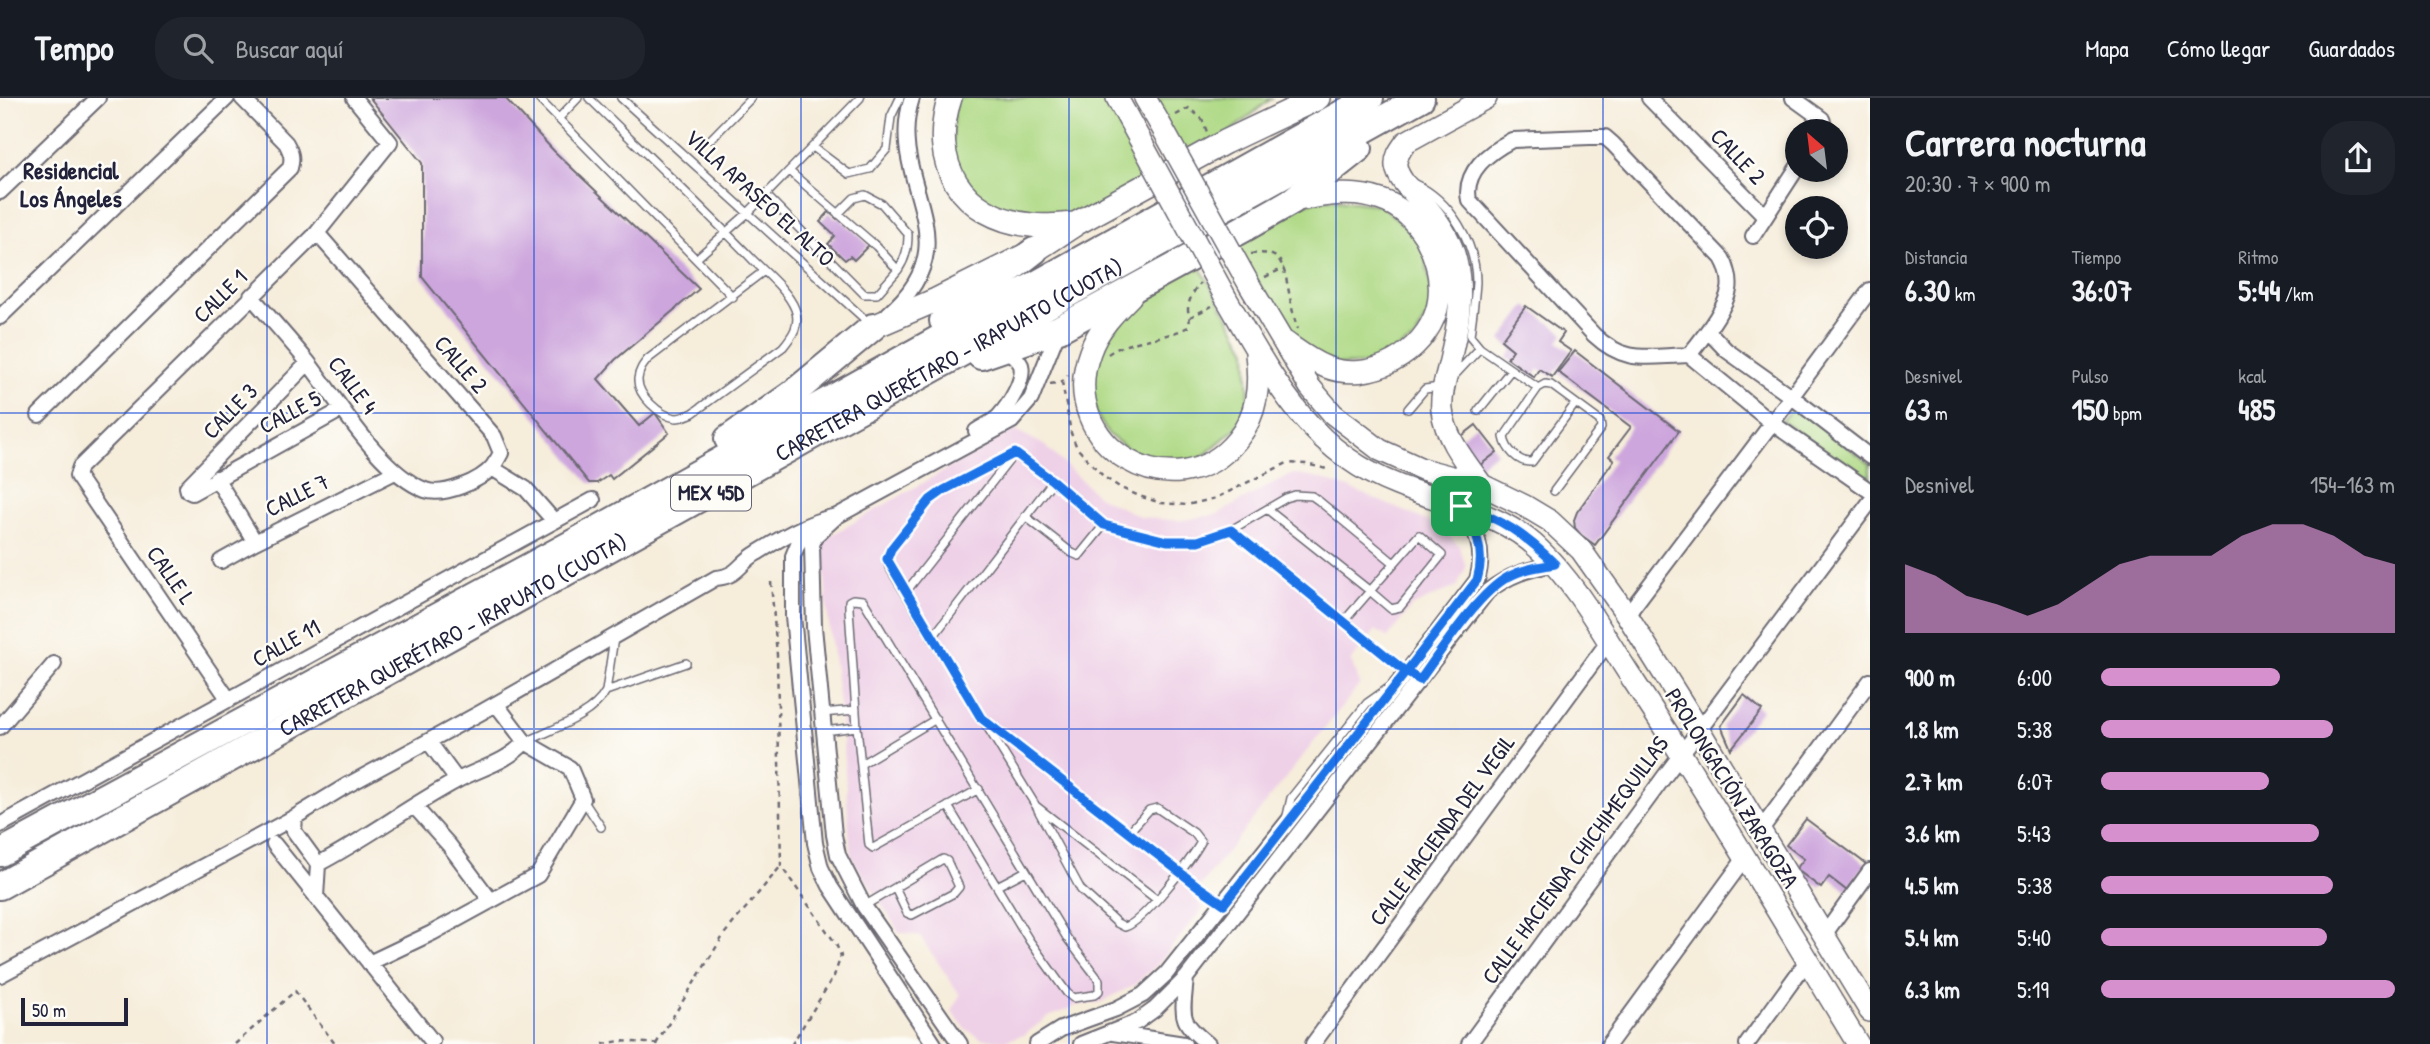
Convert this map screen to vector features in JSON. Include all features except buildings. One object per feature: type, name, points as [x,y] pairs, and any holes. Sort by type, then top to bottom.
[{"type":"highway","name":"CARRETERA QUERÉTARO - IRAPUATO (CUOTA)","points":[[0,853],[575,542],[1370,98]]},
{"type":"highway","points":[[934,370],[1006,349],[1059,329],[1292,201],[1423,98]]},
{"type":"highway","name":"CARRETERA QUERÉTARO - IRAPUATO (CUOTA)","points":[[0,886],[1423,98]]},
{"type":"highway","points":[[873,375],[1034,251]]},
{"type":"highway","points":[[575,542],[791,396],[873,327]]},
{"type":"main road","points":[[950,98],[943,124],[944,154],[953,179],[971,201],[999,217],[1022,224],[1045,226],[1077,223]]},
{"type":"main road","name":"PROLONGACIÓN ZARAGOZA","points":[[1117,98],[1255,348],[1294,409],[1319,436],[1346,459],[1398,486],[1489,515],[1516,530],[1555,564],[1681,754],[1858,1044]]},
{"type":"main road","name":"PROLONGACIÓN ZARAGOZA","points":[[1145,98],[1279,337],[1321,402],[1353,431],[1403,461],[1482,485],[1531,509],[1560,529],[1581,550],[1626,615],[1870,1011]]},
{"type":"main road","points":[[1225,142],[1276,98]]},
{"type":"main road","points":[[873,327],[936,300],[1034,251],[1077,223],[1225,142],[1318,98]]},
{"type":"main road","points":[[1482,485],[1449,433],[1442,411],[1460,300],[1455,259],[1438,221],[1403,181],[1396,166],[1398,152],[1406,142],[1486,98]]},
{"type":"main road","points":[[1279,337],[1327,367],[1369,370],[1394,361],[1417,343],[1432,322],[1439,296],[1434,256],[1422,232],[1403,211],[1369,197],[1344,194],[1292,201]]},
{"type":"main road","points":[[1147,280],[1106,322],[1091,349],[1083,380],[1086,410],[1091,424],[1109,447],[1124,458],[1153,470],[1182,472],[1199,468],[1224,454],[1243,432],[1254,409],[1258,382],[1255,348]]},
{"type":"street","points":[[0,192],[98,98]]},
{"type":"street","points":[[0,317],[227,98]]},
{"type":"street","points":[[39,415],[286,173],[292,160],[286,143],[242,98]]},
{"type":"street","name":"CALLE 1","points":[[77,476],[80,467],[317,233],[390,142],[354,98]]},
{"type":"street","points":[[873,327],[910,294],[919,279],[928,251],[927,226],[908,154],[907,113],[912,98]]},
{"type":"street","name":"CALLE 2","points":[[1650,98],[1765,216]]},
{"type":"street","points":[[1793,98],[1822,119]]},
{"type":"street","points":[[1689,355],[1708,331],[1729,291],[1724,261],[1614,144],[1605,138],[1512,140],[1493,151],[1477,167],[1468,189],[1472,206],[1598,338],[1615,352],[1632,357],[1689,355],[1772,424],[1870,491]]},
{"type":"street","points":[[1753,236],[1788,182]]},
{"type":"street","name":"CALLE 2","points":[[317,233],[494,436],[501,453],[492,468]]},
{"type":"street","points":[[1626,615],[1772,424],[1870,289]]},
{"type":"street","name":"CALLE 4","points":[[251,296],[308,363],[341,410],[395,472],[427,491],[450,491],[478,479],[492,468]]},
{"type":"street","points":[[960,1044],[864,906],[838,855],[814,627],[812,545],[815,536],[837,516],[1012,421],[1031,399],[1059,329]]},
{"type":"street","points":[[1708,331],[1726,350],[1870,457]]},
{"type":"street","points":[[274,844],[294,824],[346,786],[429,742],[716,578],[730,576],[756,553],[998,417],[1013,396],[1022,368],[1018,359],[1006,349]]},
{"type":"street","name":"CALLE 3","points":[[188,491],[187,487],[308,363]]},
{"type":"street","name":"CALLE 5","points":[[188,491],[192,493],[341,410]]},
{"type":"street","points":[[492,468],[526,489],[554,521]]},
{"type":"street","name":"CALLE 7","points":[[221,561],[395,472]]},
{"type":"street","name":"CALLE L","points":[[77,476],[229,699]]},
{"type":"street","points":[[216,478],[255,542]]},
{"type":"street","name":"CALLE 11","points":[[0,825],[593,500]]},
{"type":"street","name":"CALLE HACIENDA CHICHIMEQUILLAS","points":[[1469,1044],[1870,502]]},
{"type":"street","points":[[1037,1044],[1061,1028],[1116,1009],[1143,995],[1166,974],[1224,904],[1477,580],[1482,564],[1477,534],[1461,506]]},
{"type":"street","points":[[837,516],[819,519],[800,538],[793,556],[793,616],[815,843],[821,868],[830,886],[934,1044]]},
{"type":"street","points":[[1081,1044],[1136,1023],[1156,1009],[1186,978],[1488,592],[1523,570],[1555,564]]},
{"type":"street","points":[[1455,607],[1469,616]]},
{"type":"street","name":"CALLE HACIENDA DEL VEGIL","points":[[1313,1044],[1608,642]]},
{"type":"street","points":[[0,727],[54,664]]},
{"type":"street","points":[[1760,831],[1870,681]]},
{"type":"street","points":[[369,963],[432,933],[538,875],[583,799],[570,768],[525,742],[496,704]]},
{"type":"street","points":[[429,742],[457,780]]},
{"type":"street","points":[[318,864],[457,780],[513,756],[525,742]]},
{"type":"street","points":[[414,806],[449,845],[491,901]]},
{"type":"street","points":[[0,975],[261,834],[294,824]]},
{"type":"street","points":[[294,824],[318,864],[316,897]]},
{"type":"street","points":[[261,834],[274,844],[432,1041]]},
{"type":"street","points":[[1609,1044],[1745,858]]},
{"type":"street","points":[[1824,935],[1870,871]]},
{"type":"street","points":[[1747,1044],[1807,961]]},
{"type":"street","points":[[1186,978],[1184,1017],[1190,1030],[1208,1044]]},
{"type":"street","points":[[1112,1033],[1184,1044]]},
{"type":"lane","points":[[538,98],[733,296]]},
{"type":"lane","points":[[559,118],[578,98]]},
{"type":"lane","points":[[589,98],[726,232],[764,271],[795,309],[797,321],[794,334],[783,347],[693,413],[679,418],[668,416],[653,405],[642,393],[638,383],[640,369],[648,359],[764,271]]},
{"type":"lane","name":"VILLA APASEO EL ALTO","points":[[621,98],[873,327]]},
{"type":"lane","points":[[711,139],[751,98]]},
{"type":"lane","points":[[698,258],[748,213],[860,98]]},
{"type":"lane","points":[[813,146],[849,174],[870,169],[887,149],[891,117],[900,98]]},
{"type":"lane","points":[[789,171],[898,270]]},
{"type":"lane","points":[[1403,181],[1429,191],[1443,204],[1461,229],[1471,251],[1476,280],[1470,336],[1480,348],[1538,388]]},
{"type":"lane","points":[[766,195],[864,294],[877,294],[898,270],[908,248],[908,234],[882,204],[865,195],[853,198],[838,214]]},
{"type":"lane","points":[[1408,409],[1425,390],[1444,387],[1480,348]]},
{"type":"lane","points":[[1478,411],[1511,370]]},
{"type":"lane","points":[[1554,491],[1601,428],[1602,424],[1597,418],[1551,385],[1545,384],[1538,388],[1504,437],[1508,450],[1527,463],[1534,460],[1575,404]]},
{"type":"lane","points":[[1015,453],[1053,481],[1104,525],[1167,541],[1198,541],[1231,530],[1295,495],[1312,496],[1394,563]]},
{"type":"lane","points":[[905,593],[1015,453]]},
{"type":"lane","points":[[1015,453],[930,500],[891,549],[887,559],[889,567],[1035,806],[1082,890],[1117,923],[1129,926],[1180,872],[1200,845],[1194,833],[1155,807],[1129,832]]},
{"type":"lane","points":[[932,638],[1053,481]]},
{"type":"lane","points":[[1268,510],[1370,591],[1391,609],[1398,609],[1442,555],[1419,535],[1394,563],[1370,591],[1344,621]]},
{"type":"lane","points":[[1025,516],[1079,556],[1104,525]]},
{"type":"lane","points":[[1231,530],[1405,674],[1420,680]]},
{"type":"lane","points":[[948,806],[1029,940],[1067,993],[1073,998],[1094,995],[1099,991],[1099,980],[1067,938],[979,789],[863,600],[858,598],[849,601],[857,727],[871,847],[979,789]]},
{"type":"lane","points":[[525,742],[582,714],[600,701],[606,691],[614,635]]},
{"type":"lane","points":[[606,691],[686,663]]},
{"type":"lane","points":[[822,713],[856,710]]},
{"type":"lane","points":[[981,718],[1224,904]]},
{"type":"lane","points":[[861,764],[936,719]]},
{"type":"lane","points":[[824,731],[857,727]]},
{"type":"lane","points":[[583,799],[601,827]]},
{"type":"lane","points":[[1035,806],[1156,899]]},
{"type":"lane","points":[[864,906],[895,888],[945,859],[959,887],[954,893],[912,915],[907,913],[895,888]]},
{"type":"lane","points":[[997,886],[1026,871]]},
{"type":"path","points":[[1189,108],[1202,119],[1209,138],[1203,155]]},
{"type":"path","points":[[1251,254],[1270,254],[1278,259],[1284,268],[1290,308],[1304,342],[1304,355]]},
{"type":"path","points":[[1250,286],[1284,268]]},
{"type":"path","points":[[1190,317],[1226,298]]},
{"type":"path","points":[[771,582],[777,669],[781,866],[836,944],[841,956],[834,976],[792,1044]]},
{"type":"path","points":[[603,1044],[620,1041],[657,1044],[725,933],[781,866]]},
{"type":"path","points":[[235,1044],[295,991],[335,1044]]},
{"type":"shaded area","points":[[1015,430],[1044,445],[1099,497],[1141,517],[1179,521],[1218,514],[1293,474],[1322,479],[1349,488],[1441,527],[1459,546],[1466,567],[1457,586],[1411,607],[1388,638],[1376,630],[1351,661],[1360,684],[1192,896],[1204,908],[1156,966],[1134,985],[1101,1002],[1075,1006],[1046,1018],[1024,1035],[1003,1041],[981,1038],[966,1029],[952,1011],[960,995],[920,936],[899,932],[851,856],[842,728],[827,608],[823,540]]},
{"type":"green space","points":[[954,98],[1113,98],[1155,176],[1079,218],[1000,213],[952,170]]},
{"type":"green space","points":[[1151,98],[1272,98],[1221,139],[1185,160]]},
{"type":"green space","points":[[1329,199],[1380,205],[1421,239],[1434,302],[1415,339],[1370,364],[1334,365],[1287,336],[1233,241],[1295,205]]},
{"type":"green space","points":[[1196,260],[1247,350],[1249,406],[1236,428],[1195,463],[1159,463],[1137,455],[1109,435],[1095,412],[1091,383],[1101,346],[1148,288]]},
{"type":"green space","points":[[1794,406],[1870,464],[1870,488],[1782,421]]},
{"type":"district","name":"Residencial Los Ángeles","points":[[71,185]]},
{"type":"route","points":[[1461,506],[1477,534],[1482,564],[1477,580],[1406,672],[1231,530],[1198,541],[1167,541],[1104,525],[1053,481],[1015,453],[930,500],[891,549],[887,559],[889,567],[981,718],[1224,904],[1406,672],[1420,680],[1488,592],[1507,578],[1523,570],[1555,564],[1516,530],[1489,515],[1461,506]]}]
